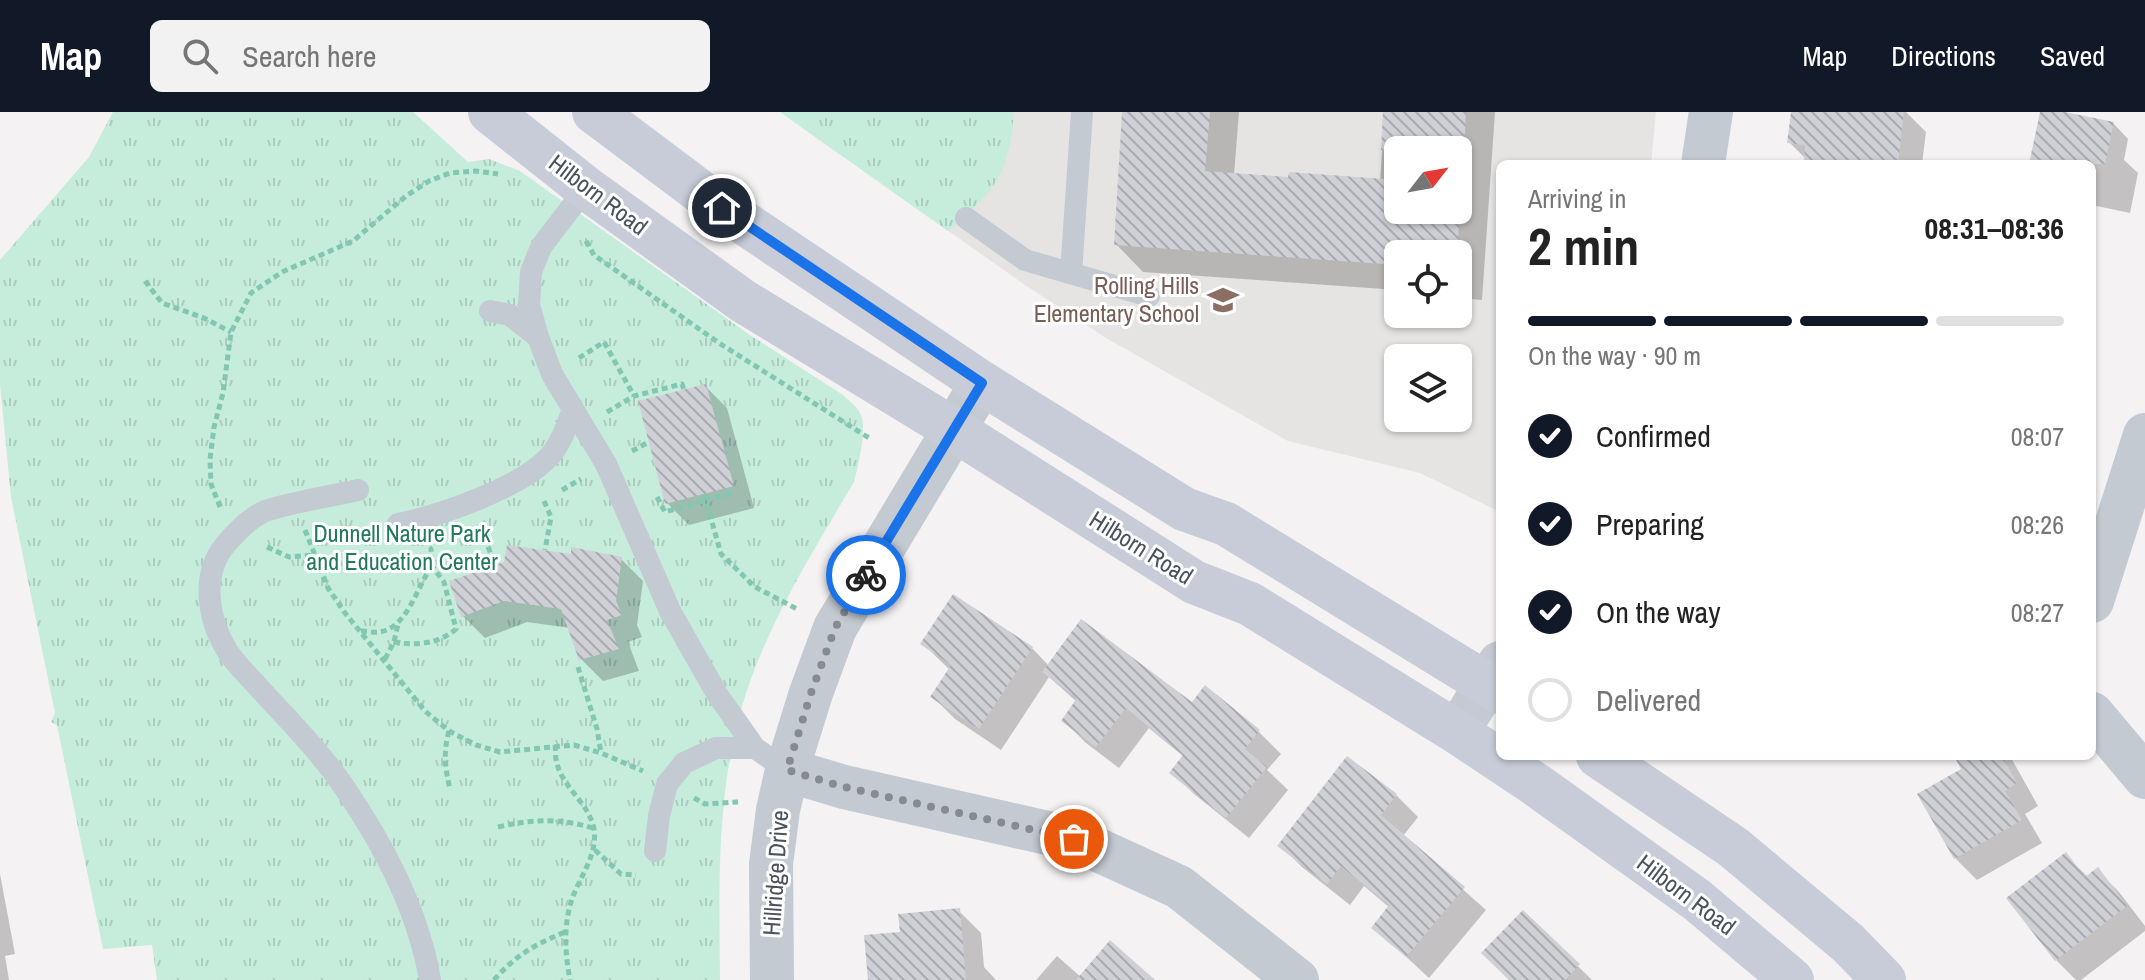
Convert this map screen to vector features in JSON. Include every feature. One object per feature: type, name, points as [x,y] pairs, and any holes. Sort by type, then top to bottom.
[{"type":"street","name":"Hilborn Road","points":[[490,112],[586,188],[743,301],[953,429],[1194,582],[1250,604],[1496,758]]},
{"type":"street","points":[[594,112],[722,208],[982,383],[1184,509],[1226,524],[1495,679],[1457,732]]},
{"type":"street","points":[[1704,160],[1711,112]]},
{"type":"street","name":"Hillridge Drive","points":[[772,980],[773,776],[811,693],[835,628],[982,383]]},
{"type":"street","points":[[2096,588],[2145,435]]},
{"type":"street","points":[[2096,719],[2145,777]]},
{"type":"street","name":"Hilborn Road","points":[[1499,760],[1697,900],[1792,980]]},
{"type":"street","points":[[1604,760],[1733,847],[1848,943],[1884,980]]},
{"type":"street","points":[[773,776],[844,787],[1074,839],[1179,887],[1297,980]]},
{"type":"lane","points":[[1071,273],[1082,112]]},
{"type":"lane","points":[[586,188],[541,247],[531,272],[529,305],[538,337],[552,374],[606,464],[670,611],[717,694],[773,776]]},
{"type":"lane","points":[[966,218],[1025,260],[1149,296]]},
{"type":"lane","points":[[490,311],[510,315],[538,337]]},
{"type":"lane","points":[[398,524],[426,518],[525,478],[549,457],[573,409]]},
{"type":"lane","points":[[358,490],[266,511],[239,528],[218,553],[208,590],[216,629],[228,654],[310,743],[340,781],[371,829],[404,891],[425,954],[430,980]]},
{"type":"lane","points":[[655,851],[667,784],[684,763],[716,748],[773,776]]},
{"type":"path","points":[[315,555],[289,557],[264,546],[239,528],[221,508],[211,484],[214,427],[227,368],[231,332],[251,293],[264,283],[353,241],[406,196],[429,181],[450,173],[476,171],[506,178]]},
{"type":"path","points":[[581,232],[594,255],[719,343],[869,438]]},
{"type":"path","points":[[145,281],[162,303],[204,318],[231,332]]},
{"type":"path","points":[[552,374],[604,342],[634,396]]},
{"type":"path","points":[[639,463],[605,413],[634,396],[682,384],[684,390]]},
{"type":"path","points":[[531,506],[649,442]]},
{"type":"path","points":[[652,487],[665,512],[705,497],[735,492]]},
{"type":"path","points":[[705,497],[721,554],[735,570],[755,587],[835,628]]},
{"type":"path","points":[[544,501],[551,517],[545,550]]},
{"type":"path","points":[[296,505],[328,588],[425,711],[449,731],[476,745],[500,752],[574,745],[601,753],[705,804],[742,801],[773,776]]},
{"type":"path","points":[[468,533],[493,522]]},
{"type":"path","points":[[480,527],[495,565]]},
{"type":"path","points":[[394,642],[408,645],[435,642],[456,629],[444,582],[432,566],[431,549],[443,543]]},
{"type":"path","points":[[385,659],[394,642],[398,624],[432,566]]},
{"type":"path","points":[[360,631],[381,632],[398,624]]},
{"type":"path","points":[[578,667],[601,753]]},
{"type":"path","points":[[449,731],[444,746],[444,762],[450,789]]},
{"type":"path","points":[[555,745],[557,764],[586,808],[594,828],[595,850],[570,903],[565,932],[570,980]]},
{"type":"path","points":[[498,827],[541,819],[594,828]]},
{"type":"path","points":[[595,850],[621,874],[644,875]]},
{"type":"path","points":[[494,980],[511,960],[536,944],[565,932]]},
{"type":"shaded area","name":"Rolling Hills Elementary School","points":[[780,112],[1656,112],[1651,160],[1496,160],[1496,510],[1420,473],[1288,441],[1106,338],[1025,285]]},
{"type":"green space","name":"Dunnell Nature Park and Education Center","points":[[113,112],[413,112],[468,162],[489,159],[520,171],[747,333],[843,395],[858,409],[863,430],[854,482],[777,619],[742,706],[723,808],[720,980],[157,980],[152,945],[103,949],[57,725],[51,722],[55,713],[11,497],[0,384],[0,260],[89,157]]},
{"type":"green space","points":[[780,112],[1014,112],[1008,152],[997,180],[948,231]]},
{"type":"building","points":[[1122,112],[1210,112],[1205,171],[1288,177],[1289,172],[1384,179],[1384,224],[1459,224],[1458,240],[1384,240],[1384,264],[1114,245]]},
{"type":"building","points":[[1383,112],[1466,112],[1465,136],[1384,136],[1384,150],[1381,150]]},
{"type":"building","points":[[1791,112],[1904,112],[1898,160],[1804,160],[1805,145],[1787,143]]},
{"type":"building","points":[[2040,112],[2065,112],[2114,122],[2105,164],[2096,164],[2096,160],[2030,160]]},
{"type":"building","points":[[706,384],[734,486],[665,504],[638,401]]},
{"type":"building","name":"Dunnell Nature Park and Education Center","points":[[507,545],[571,554],[571,547],[622,557],[616,601],[622,615],[607,620],[619,649],[579,660],[561,609],[504,601],[461,617],[449,581],[504,562]]},
{"type":"building","points":[[953,594],[1033,647],[979,729],[930,697],[951,665],[920,644]]},
{"type":"building","points":[[1081,619],[1192,702],[1205,685],[1260,730],[1245,749],[1267,767],[1226,818],[1169,773],[1183,755],[1126,708],[1096,747],[1061,721],[1077,698],[1042,672]]},
{"type":"building","points":[[1347,756],[1397,794],[1381,815],[1465,887],[1406,957],[1371,928],[1389,905],[1341,866],[1327,884],[1277,846]]},
{"type":"building","points":[[1956,760],[2004,760],[2017,783],[2005,791],[2022,820],[1954,859],[1917,794],[1961,769]]},
{"type":"building","points":[[2066,852],[2085,877],[2098,867],[2127,906],[2055,961],[2006,898]]},
{"type":"building","points":[[960,908],[966,980],[868,980],[864,935],[900,932],[898,914]]},
{"type":"building","points":[[1523,910],[1580,964],[1565,980],[1509,980],[1481,953]]},
{"type":"building","points":[[1110,940],[1155,980],[1076,980]]},
{"type":"way so far","points":[[866,575],[835,628],[787,770],[844,787],[1074,839]]},
{"type":"place","name":"Rolling Hills Elementary School","points":[[1223,300]]},
{"type":"route","points":[[722,208],[982,383],[866,575]]}]
